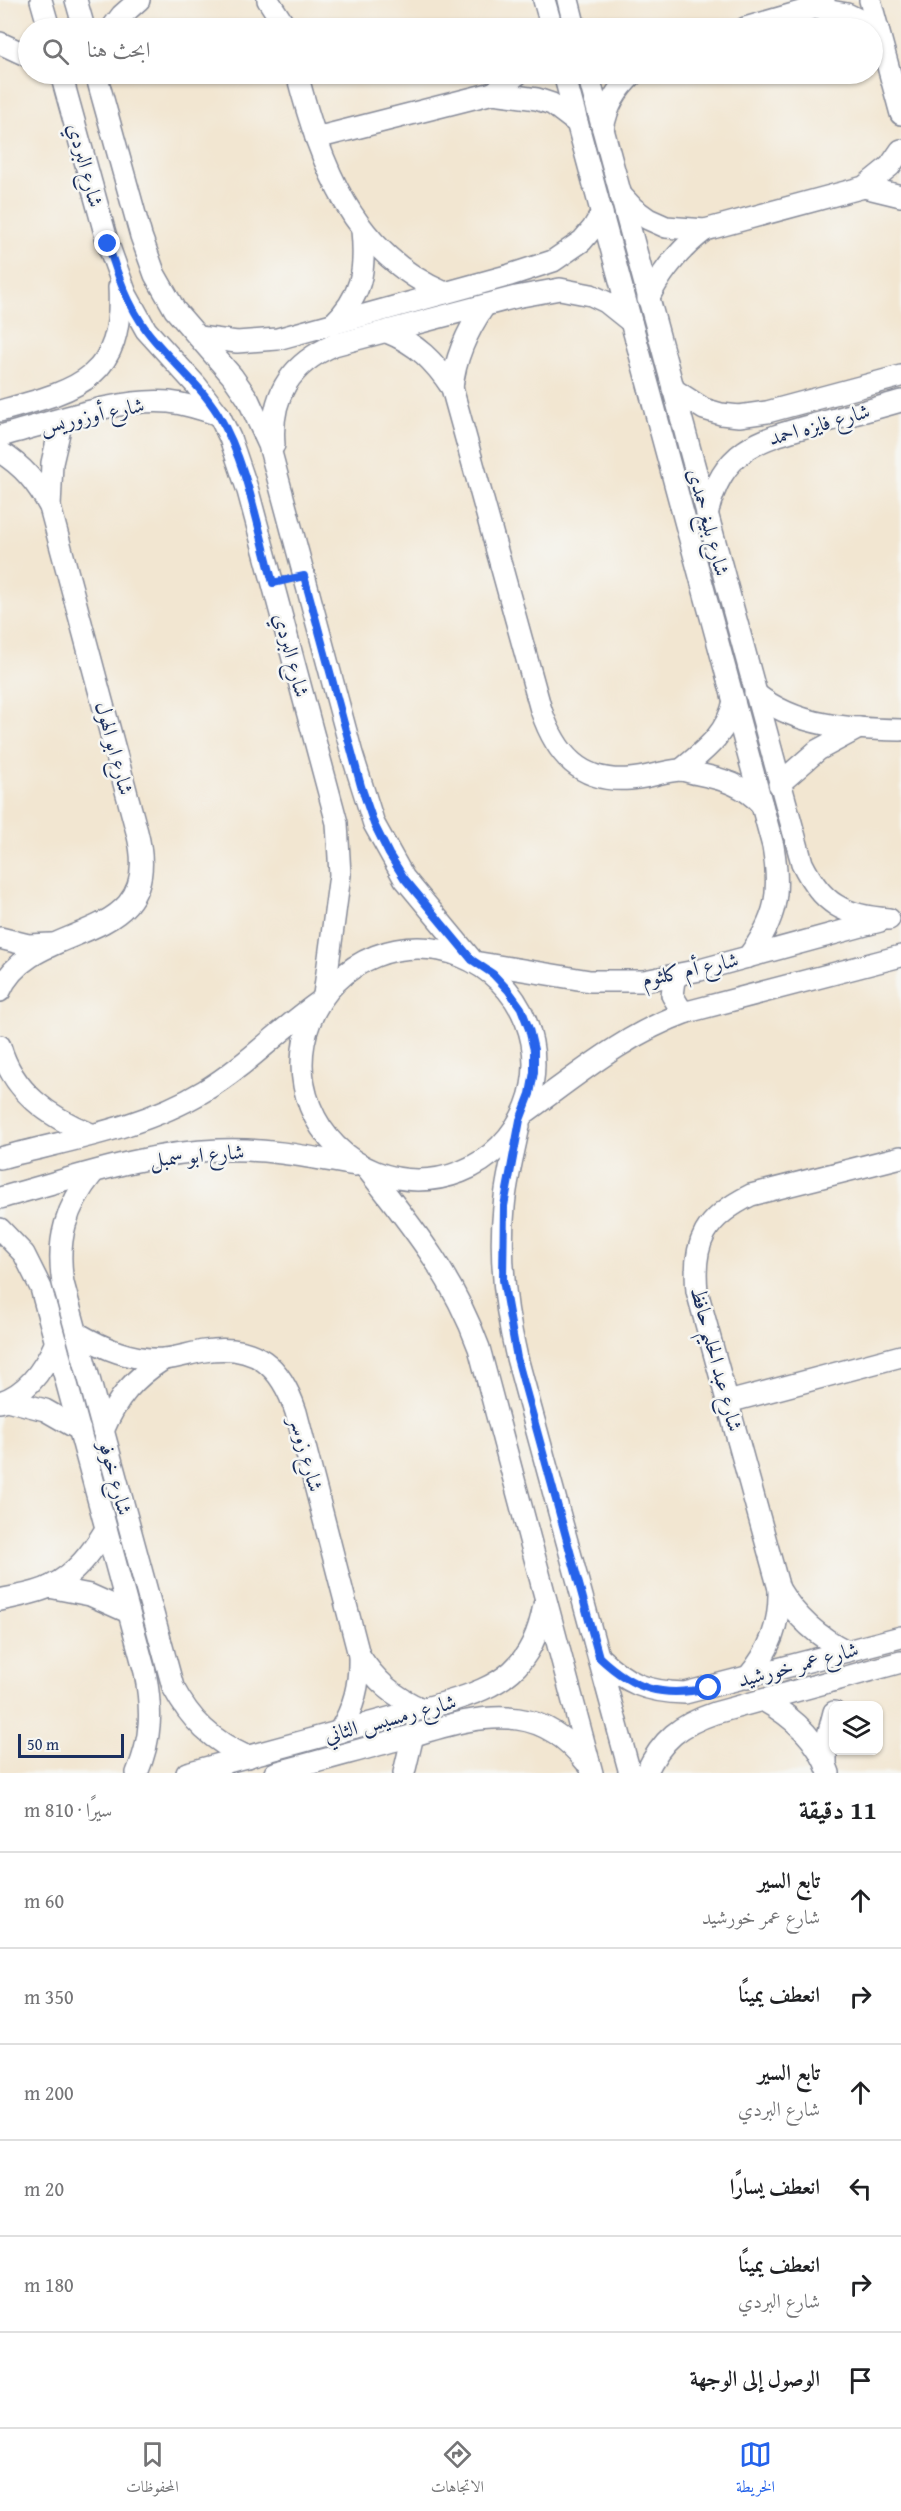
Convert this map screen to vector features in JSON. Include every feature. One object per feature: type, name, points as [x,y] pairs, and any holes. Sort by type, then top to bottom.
[{"type":"street","points":[[41,0],[46,18]]},
{"type":"street","points":[[76,0],[81,18]]},
{"type":"street","points":[[120,18],[139,0]]},
{"type":"street","points":[[268,0],[280,18]]},
{"type":"street","points":[[288,18],[291,0]]},
{"type":"street","points":[[544,0],[549,18]]},
{"type":"street","points":[[568,0],[573,18]]},
{"type":"street","points":[[870,0],[875,18]]},
{"type":"street","points":[[775,18],[819,4],[855,18]]},
{"type":"street","points":[[0,43],[18,51]]},
{"type":"street","points":[[883,47],[901,114]]},
{"type":"street","name":"شارع البردي","points":[[64,84],[119,278],[146,330],[196,385],[219,415],[238,460],[273,583],[338,832],[340,875],[338,901],[322,998]]},
{"type":"street","name":"شارع البردي","points":[[99,84],[128,190],[155,275],[175,310],[232,376],[248,399],[260,424],[275,466],[352,754],[374,824],[404,878],[473,961]]},
{"type":"street","points":[[300,84],[316,138],[336,185],[362,230],[391,262],[407,274],[445,293]]},
{"type":"street","points":[[493,93],[505,84]]},
{"type":"street","name":"شارع بليغ حمدى","points":[[567,84],[773,846],[777,871],[773,916],[763,938],[748,957]]},
{"type":"street","name":"شارع بليغ حمدى","points":[[591,84],[794,839],[812,883],[826,899],[845,911],[867,917],[895,917]]},
{"type":"street","points":[[603,130],[606,113],[613,98],[625,84]]},
{"type":"street","points":[[316,138],[493,93],[537,99],[566,113],[577,123]]},
{"type":"street","points":[[620,194],[648,219],[666,227],[705,230],[864,187],[890,166],[901,150]]},
{"type":"street","points":[[588,160],[610,158]]},
{"type":"street","points":[[864,187],[901,196]]},
{"type":"street","points":[[95,198],[128,190]]},
{"type":"street","points":[[199,337],[237,342],[277,339],[510,275],[553,261],[568,252],[593,228],[602,213]]},
{"type":"street","points":[[334,345],[327,333],[358,291],[364,271],[362,230]]},
{"type":"street","points":[[648,299],[666,267],[684,247],[705,230]]},
{"type":"street","points":[[510,275],[518,282],[519,292],[516,297]]},
{"type":"street","name":"شارع أوزوريس","points":[[0,411],[55,396],[79,385],[93,373],[106,357],[115,339],[120,319],[119,278]]},
{"type":"street","points":[[275,466],[272,427],[281,392],[290,377],[302,364],[316,353],[334,345],[484,305],[560,288],[576,290],[606,302],[631,322]]},
{"type":"street","points":[[452,388],[458,354],[484,305]]},
{"type":"street","points":[[387,332],[407,340],[425,353],[452,388],[542,710],[556,747],[580,768],[609,779],[629,779],[681,770],[730,782],[753,795],[762,805]]},
{"type":"street","name":"شارع فايزه احمد","points":[[673,389],[704,409],[730,415],[757,414],[901,376]]},
{"type":"street","points":[[79,385],[98,392],[100,400],[94,411]]},
{"type":"street","name":"شارع فايزه احمد","points":[[707,516],[711,497],[719,478],[731,463],[762,440],[901,401]]},
{"type":"street","name":"شارع أوزوريس","points":[[0,436],[120,405],[161,402],[194,406],[219,415]]},
{"type":"street","points":[[757,414],[753,425],[754,431],[762,440]]},
{"type":"street","name":"شارع ابو الهول","points":[[50,507],[52,463],[62,420]]},
{"type":"street","name":"شارع ابو الهول","points":[[0,452],[28,473],[50,507],[139,839],[142,865],[134,892],[117,915],[80,934],[51,944],[16,968],[0,991]]},
{"type":"street","points":[[698,568],[719,562]]},
{"type":"street","points":[[273,583],[304,576]]},
{"type":"street","points":[[755,693],[775,708],[798,719],[814,723],[901,730]]},
{"type":"street","points":[[681,770],[719,736],[731,713],[734,701]]},
{"type":"street","points":[[780,784],[791,771],[818,750],[862,727],[901,717]]},
{"type":"street","points":[[773,846],[787,847],[794,839]]},
{"type":"street","name":"شارع أم كلثوم","points":[[473,961],[590,981],[644,981],[680,975],[895,917]]},
{"type":"street","name":"شارع ابو الهول","points":[[0,938],[28,945],[51,944]]},
{"type":"street","points":[[522,1117],[506,1141],[493,1153],[465,1171],[441,1179],[415,1181],[390,1178],[364,1167],[340,1150],[322,1130],[309,1106],[303,1080],[302,1052],[308,1026],[322,998],[342,974],[366,959],[391,950],[419,947],[446,950],[473,961],[493,974],[521,1008],[534,1050],[534,1072],[530,1094],[522,1117],[504,1206],[502,1253],[506,1306],[517,1358],[630,1773]]},
{"type":"street","name":"شارع أم كلثوم","points":[[522,1117],[631,1037],[658,1023],[687,1012],[901,956]]},
{"type":"street","points":[[680,975],[674,980],[672,995],[680,1008],[687,1012]]},
{"type":"street","name":"شارع ابو سمبل","points":[[0,1158],[151,1116],[202,1093],[251,1059],[286,1025],[322,998]]},
{"type":"street","points":[[0,1046],[5,1078],[69,1125],[91,1134]]},
{"type":"street","name":"شارع ابو سمبل","points":[[0,1198],[148,1158],[218,1150],[266,1151],[364,1167]]},
{"type":"street","name":"شارع عبد الحليم حافظ","points":[[747,1678],[765,1655],[776,1628],[779,1609],[778,1589],[697,1291],[695,1267],[700,1243],[712,1222],[729,1206],[751,1195],[901,1156]]},
{"type":"street","points":[[364,1167],[437,1261],[468,1317],[489,1381],[591,1771]]},
{"type":"street","name":"شارع خوفو","points":[[93,1173],[81,1188],[64,1224],[60,1263],[63,1282],[173,1687],[195,1723],[228,1748],[248,1756]]},
{"type":"street","name":"شارع خوفو","points":[[0,1229],[24,1254],[41,1288],[144,1672],[151,1715],[150,1735],[137,1773]]},
{"type":"street","points":[[41,1288],[48,1277],[58,1278],[63,1282]]},
{"type":"street","name":"شارع زوسر","points":[[77,1333],[97,1345],[118,1353],[164,1359],[230,1349],[246,1352],[261,1359],[285,1382],[296,1412],[359,1655],[360,1676],[357,1695],[339,1732]]},
{"type":"street","points":[[3,1401],[25,1388],[38,1375],[56,1342]]},
{"type":"street","points":[[728,1402],[901,1356]]},
{"type":"street","name":"شارع زوسر","points":[[103,1431],[112,1408],[126,1388],[164,1359]]},
{"type":"street","points":[[3,1401],[45,1410],[80,1430]]},
{"type":"street","points":[[0,1600],[49,1587],[82,1563],[106,1529]]},
{"type":"street","points":[[49,1587],[90,1595],[128,1612]]},
{"type":"street","name":"شارع عبد الحليم حافظ","points":[[778,1589],[788,1605],[807,1626],[830,1643],[847,1651]]},
{"type":"street","name":"شارع رمسيس الثاني","points":[[187,1773],[473,1695],[494,1685],[514,1670],[530,1650],[540,1626],[545,1602]]},
{"type":"street","name":"شارع عمر خورشيد","points":[[599,1657],[616,1674],[637,1686],[686,1693],[901,1637]]},
{"type":"street","name":"شارع زوسر","points":[[359,1655],[370,1673],[385,1688],[422,1709]]},
{"type":"street","name":"شارع عمر خورشيد","points":[[646,1773],[654,1755],[671,1736],[692,1721],[901,1662]]},
{"type":"street","points":[[144,1672],[160,1673],[168,1666]]},
{"type":"street","points":[[839,1701],[852,1676]]},
{"type":"street","points":[[709,1688],[707,1699],[715,1713]]},
{"type":"street","points":[[763,1700],[779,1708],[799,1725],[816,1746],[827,1767]]},
{"type":"street","points":[[444,1703],[454,1710],[455,1718],[450,1725]]},
{"type":"street","name":"شارع رمسيس الثاني","points":[[275,1773],[450,1725],[498,1718],[519,1719],[541,1725],[561,1735],[576,1749],[591,1771]]},
{"type":"street","points":[[827,1767],[826,1743],[829,1731]]},
{"type":"street","points":[[404,1773],[413,1736]]},
{"type":"route","points":[[108,244],[126,294],[146,330],[196,385],[219,415],[230,438],[248,491],[273,583],[304,576],[361,786],[374,824],[389,854],[404,878],[472,960],[493,974],[508,990],[521,1008],[529,1029],[534,1050],[534,1072],[530,1094],[520,1120],[504,1206],[503,1280],[517,1358],[599,1657],[616,1674],[637,1686],[661,1693],[686,1693],[709,1688]]}]
